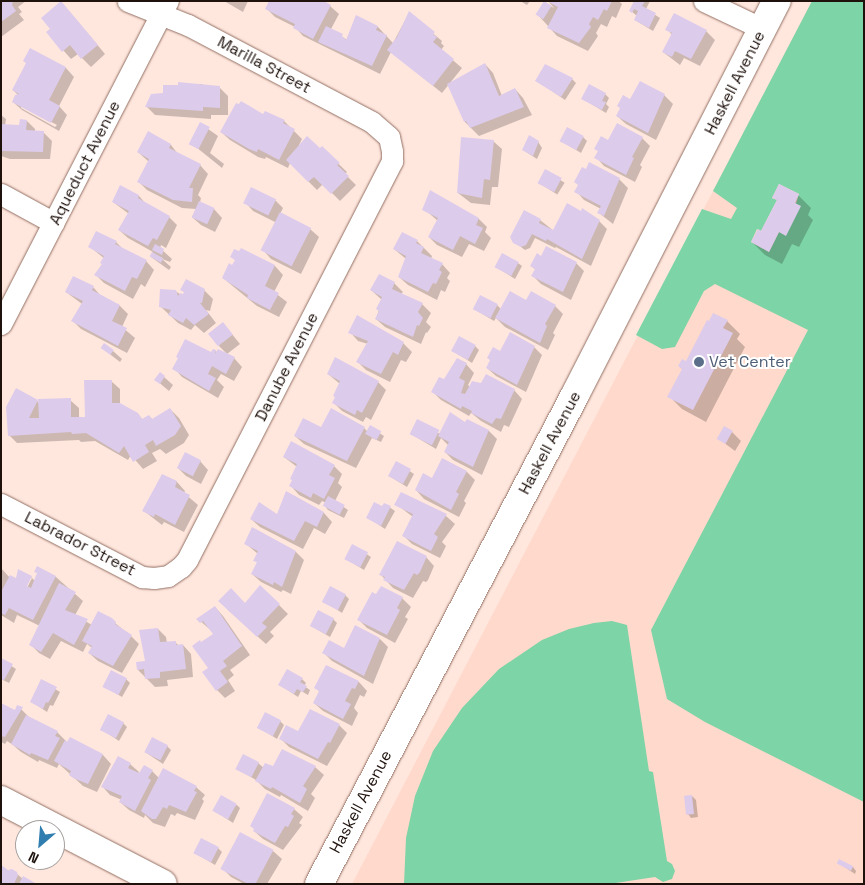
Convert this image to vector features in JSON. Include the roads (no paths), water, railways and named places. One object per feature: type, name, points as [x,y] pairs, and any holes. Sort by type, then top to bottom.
[{"type":"main road","name":"Haskell Avenue","points":[[318,884],[576,393],[778,1]]},
{"type":"main road","points":[[1,800],[163,884]]},
{"type":"street","name":"Marilla Street","points":[[128,1],[164,8],[188,24],[372,122],[384,131],[391,142]]},
{"type":"street","points":[[704,1],[763,29]]},
{"type":"street","name":"Aqueduct Avenue","points":[[1,324],[164,8]]},
{"type":"street","name":"Danube Avenue","points":[[160,577],[174,572],[187,560],[386,176],[392,161],[391,142]]},
{"type":"street","points":[[1,194],[54,223]]},
{"type":"street","name":"Labrador Street","points":[[1,504],[137,574],[148,578],[160,577]]},
{"type":"place","name":"Vet Center","points":[[699,362]]}]
